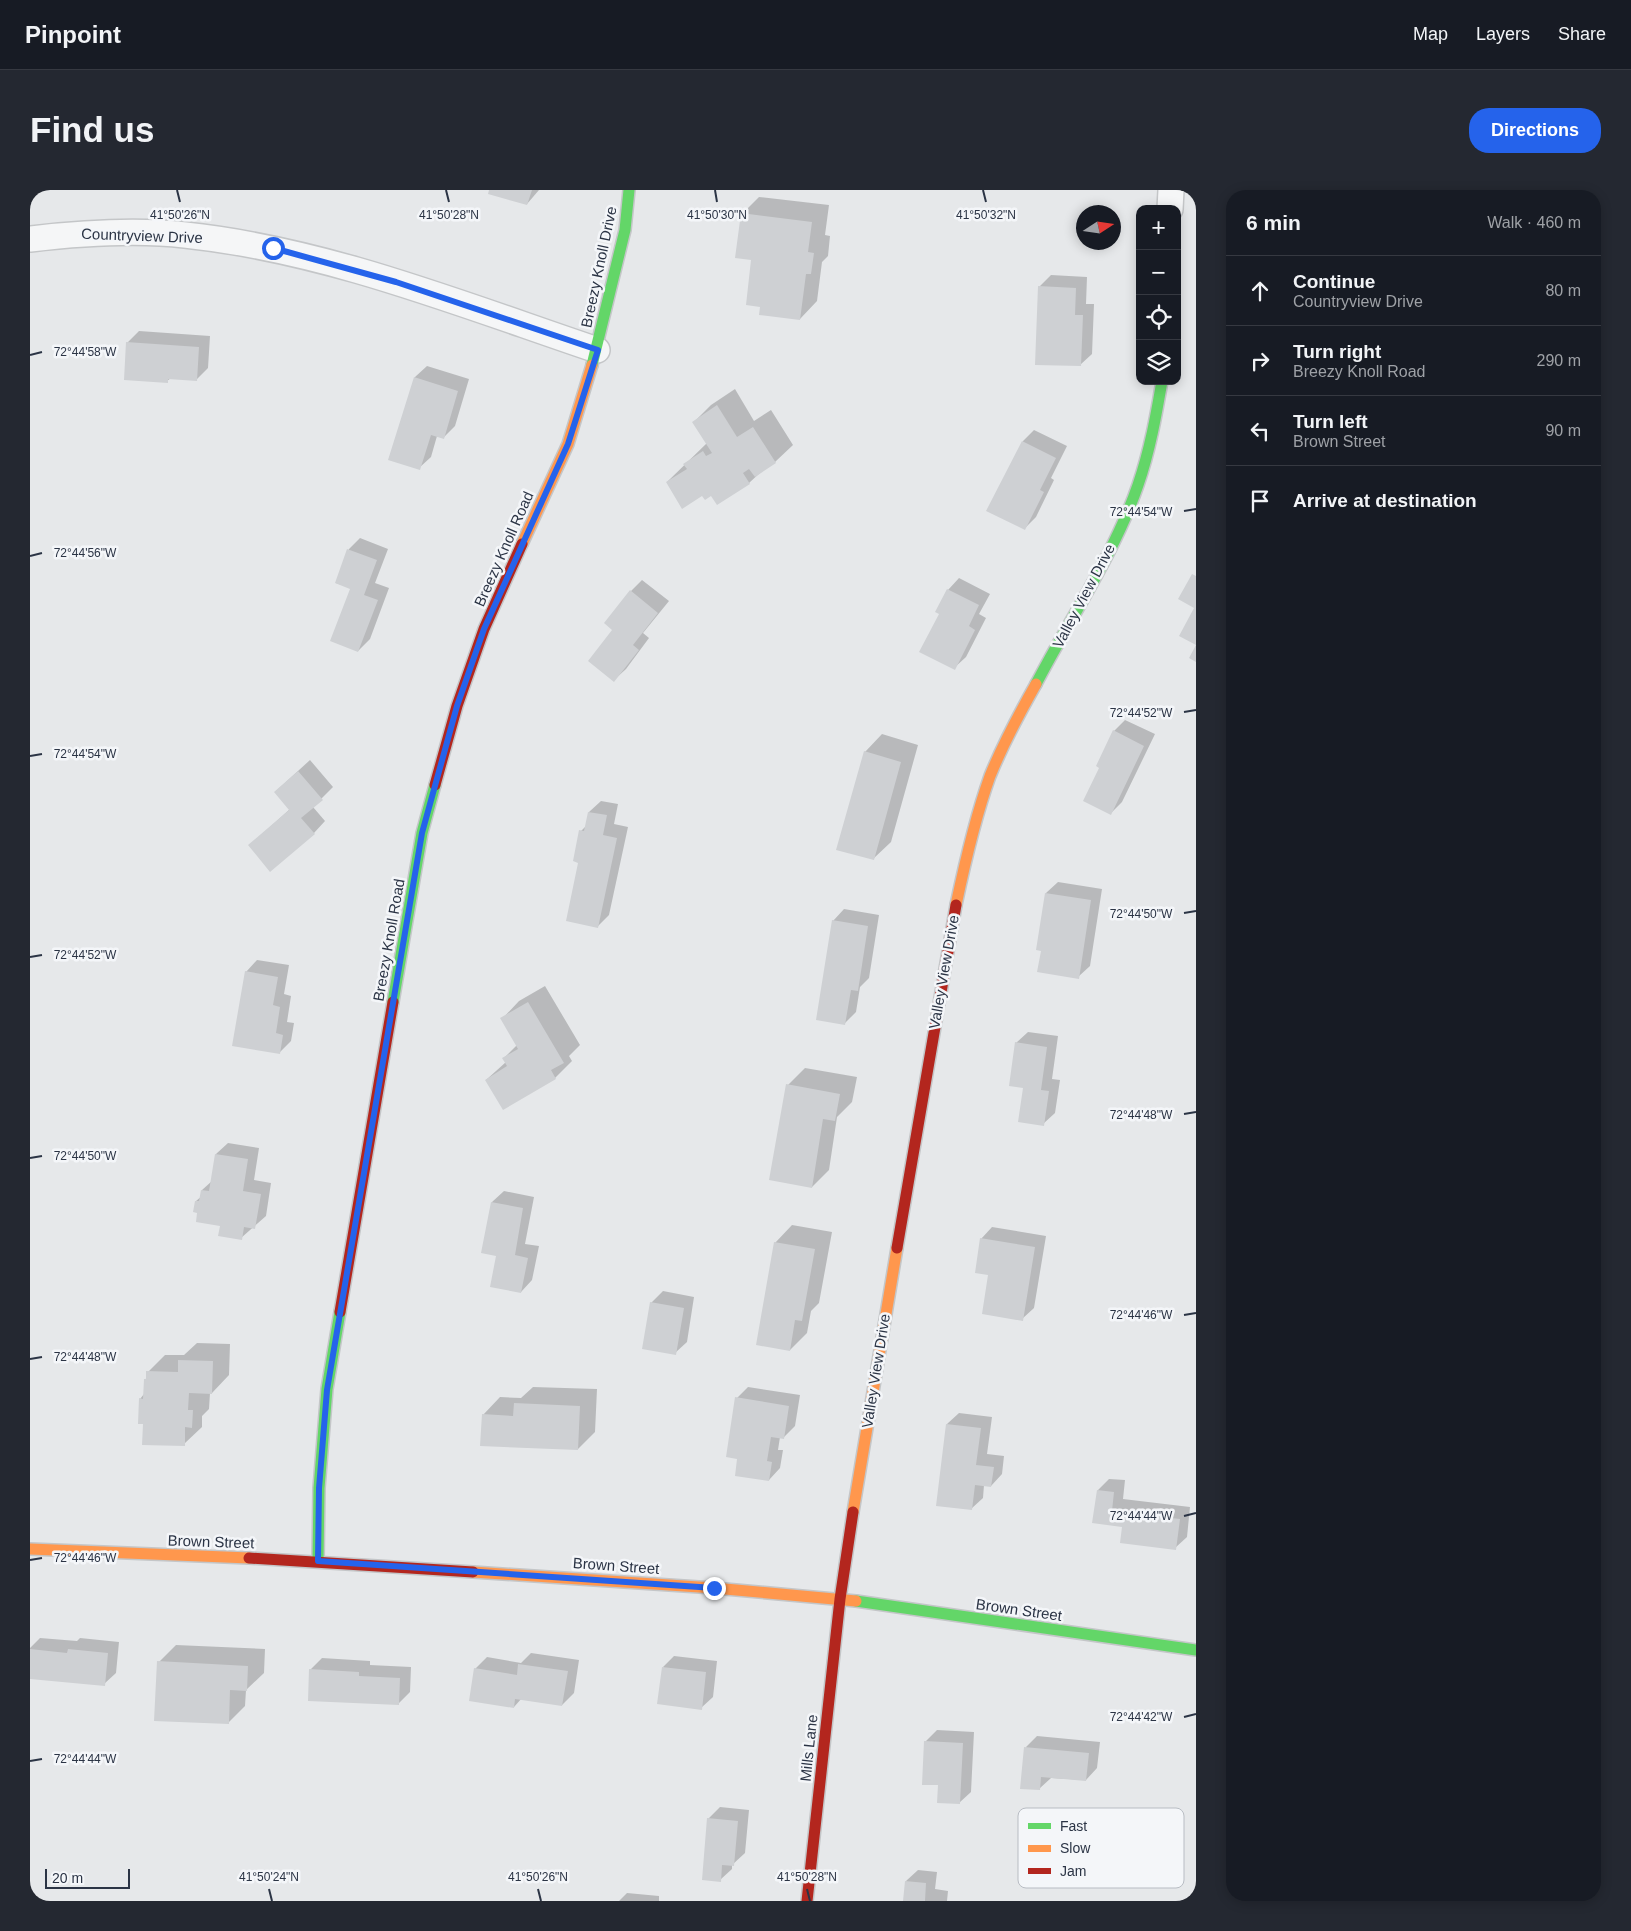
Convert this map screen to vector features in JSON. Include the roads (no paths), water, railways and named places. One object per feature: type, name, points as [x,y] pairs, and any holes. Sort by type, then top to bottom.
[{"type":"street","name":"Breezy Knoll Drive","points":[[598,350],[625,230],[629,190]]},
{"type":"street","points":[[1170,205],[1171,190]]},
{"type":"street","name":"Countryview Drive","points":[[30,239],[92,232],[184,234],[273,248],[396,282],[598,350]]},
{"type":"street","name":"Breezy Knoll Road","points":[[318,1561],[319,1488],[327,1390],[422,833],[457,706],[484,629],[568,444],[598,350]]},
{"type":"street","name":"Valley View Drive","points":[[840,1599],[873,1384],[912,1152],[954,914],[970,839],[992,775],[1013,729],[1111,548],[1140,481],[1152,442],[1161,385]]},
{"type":"street","name":"Brown Street","points":[[30,1549],[318,1561],[704,1587],[840,1599],[1196,1650]]},
{"type":"street","name":"Mills Lane","points":[[807,1901],[840,1599]]}]
